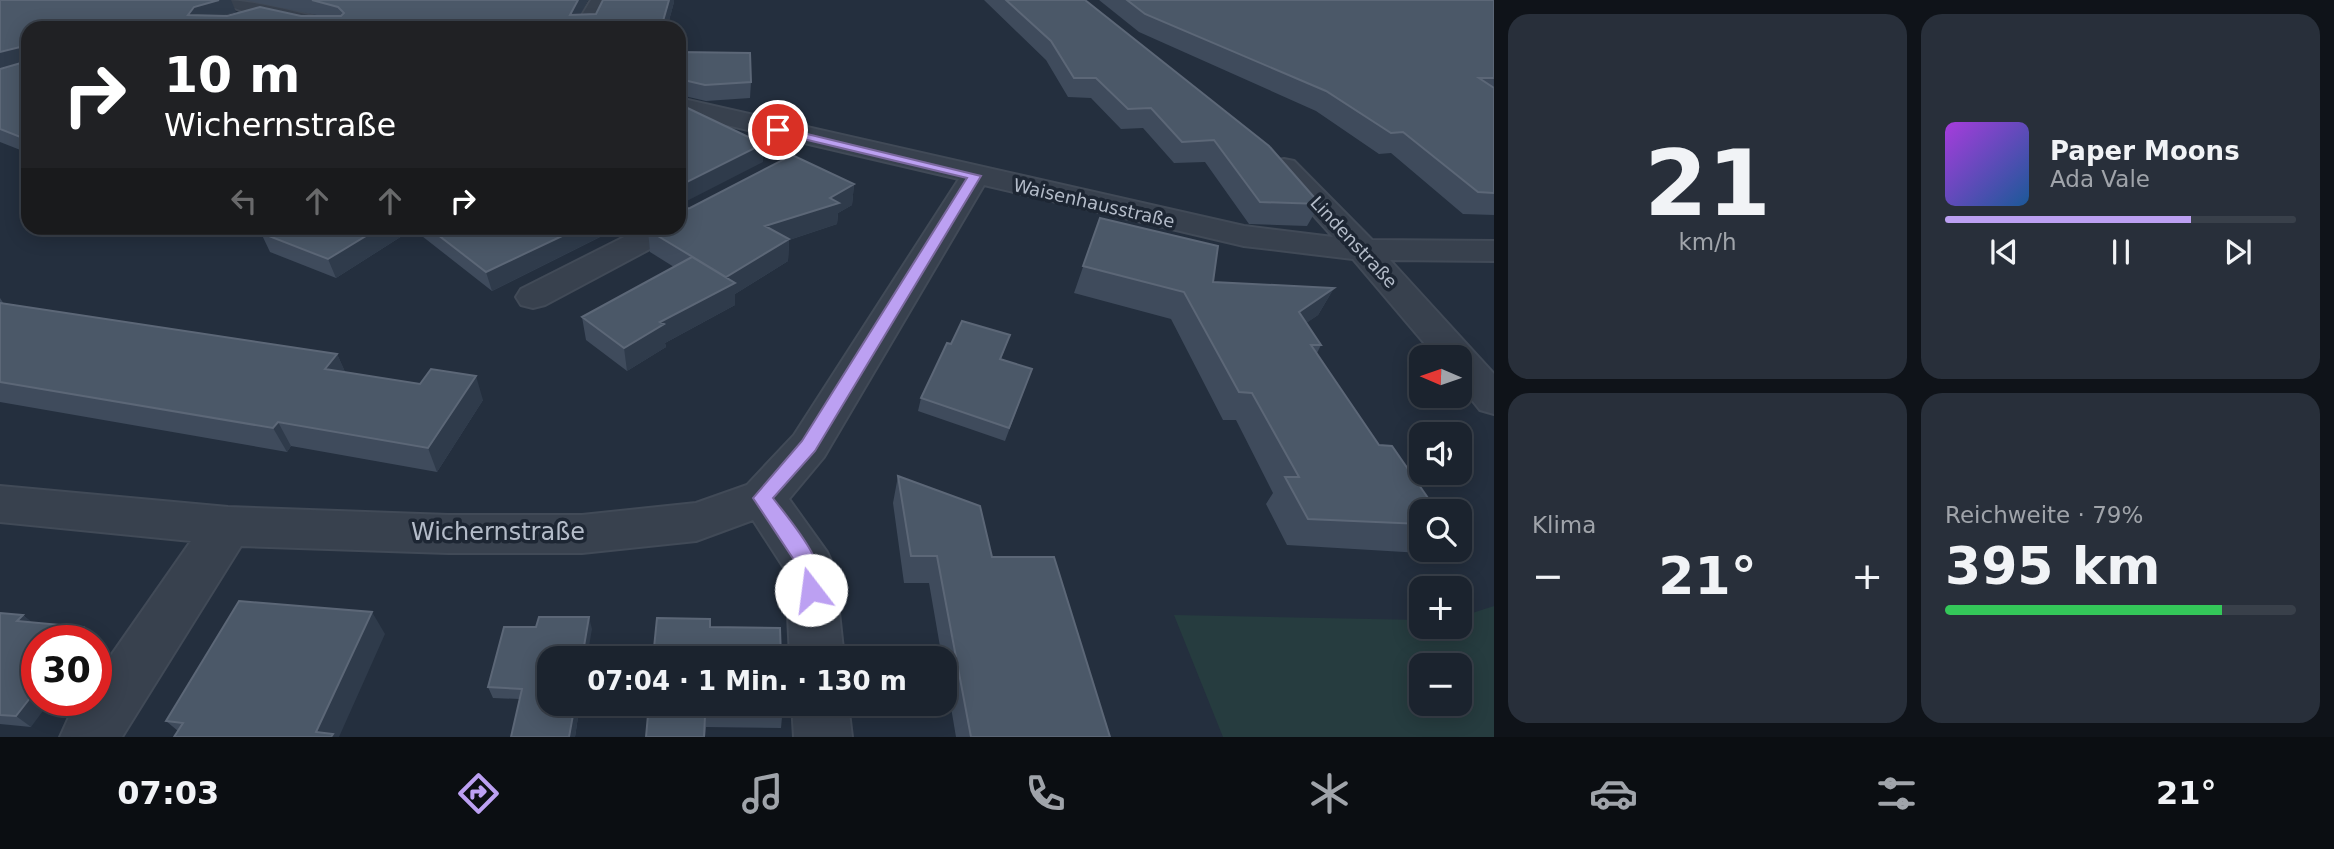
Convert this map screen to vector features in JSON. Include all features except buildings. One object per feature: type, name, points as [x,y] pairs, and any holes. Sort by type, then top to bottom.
[{"type":"street","points":[[230,0],[266,13],[303,21]]},
{"type":"street","points":[[589,21],[601,0]]},
{"type":"street","points":[[235,21],[266,13]]},
{"type":"street","name":"Waisenhausstraße","points":[[686,108],[1244,236],[1363,250],[1494,251]]},
{"type":"street","points":[[790,161],[827,142]]},
{"type":"street","name":"Lindenstraße","points":[[1263,148],[1363,250],[1446,345]]},
{"type":"street","name":"Wichernstraße","points":[[0,504],[228,526],[448,534],[582,534],[696,522],[763,498],[809,446],[975,176]]},
{"type":"street","points":[[533,298],[650,235]]},
{"type":"street","name":"Lindenstraße","points":[[1472,375],[1494,400]]},
{"type":"street","points":[[763,498],[810,567],[816,646]]},
{"type":"street","points":[[89,737],[228,526]]},
{"type":"street","points":[[821,716],[823,737]]},
{"type":"green space","points":[[1494,606],[1494,737],[1223,737],[1174,615],[1409,620],[1409,639],[1472,639],[1472,613]]},
{"type":"route","points":[[778,130],[975,176],[809,446],[763,498],[810,567],[811,590]]}]
